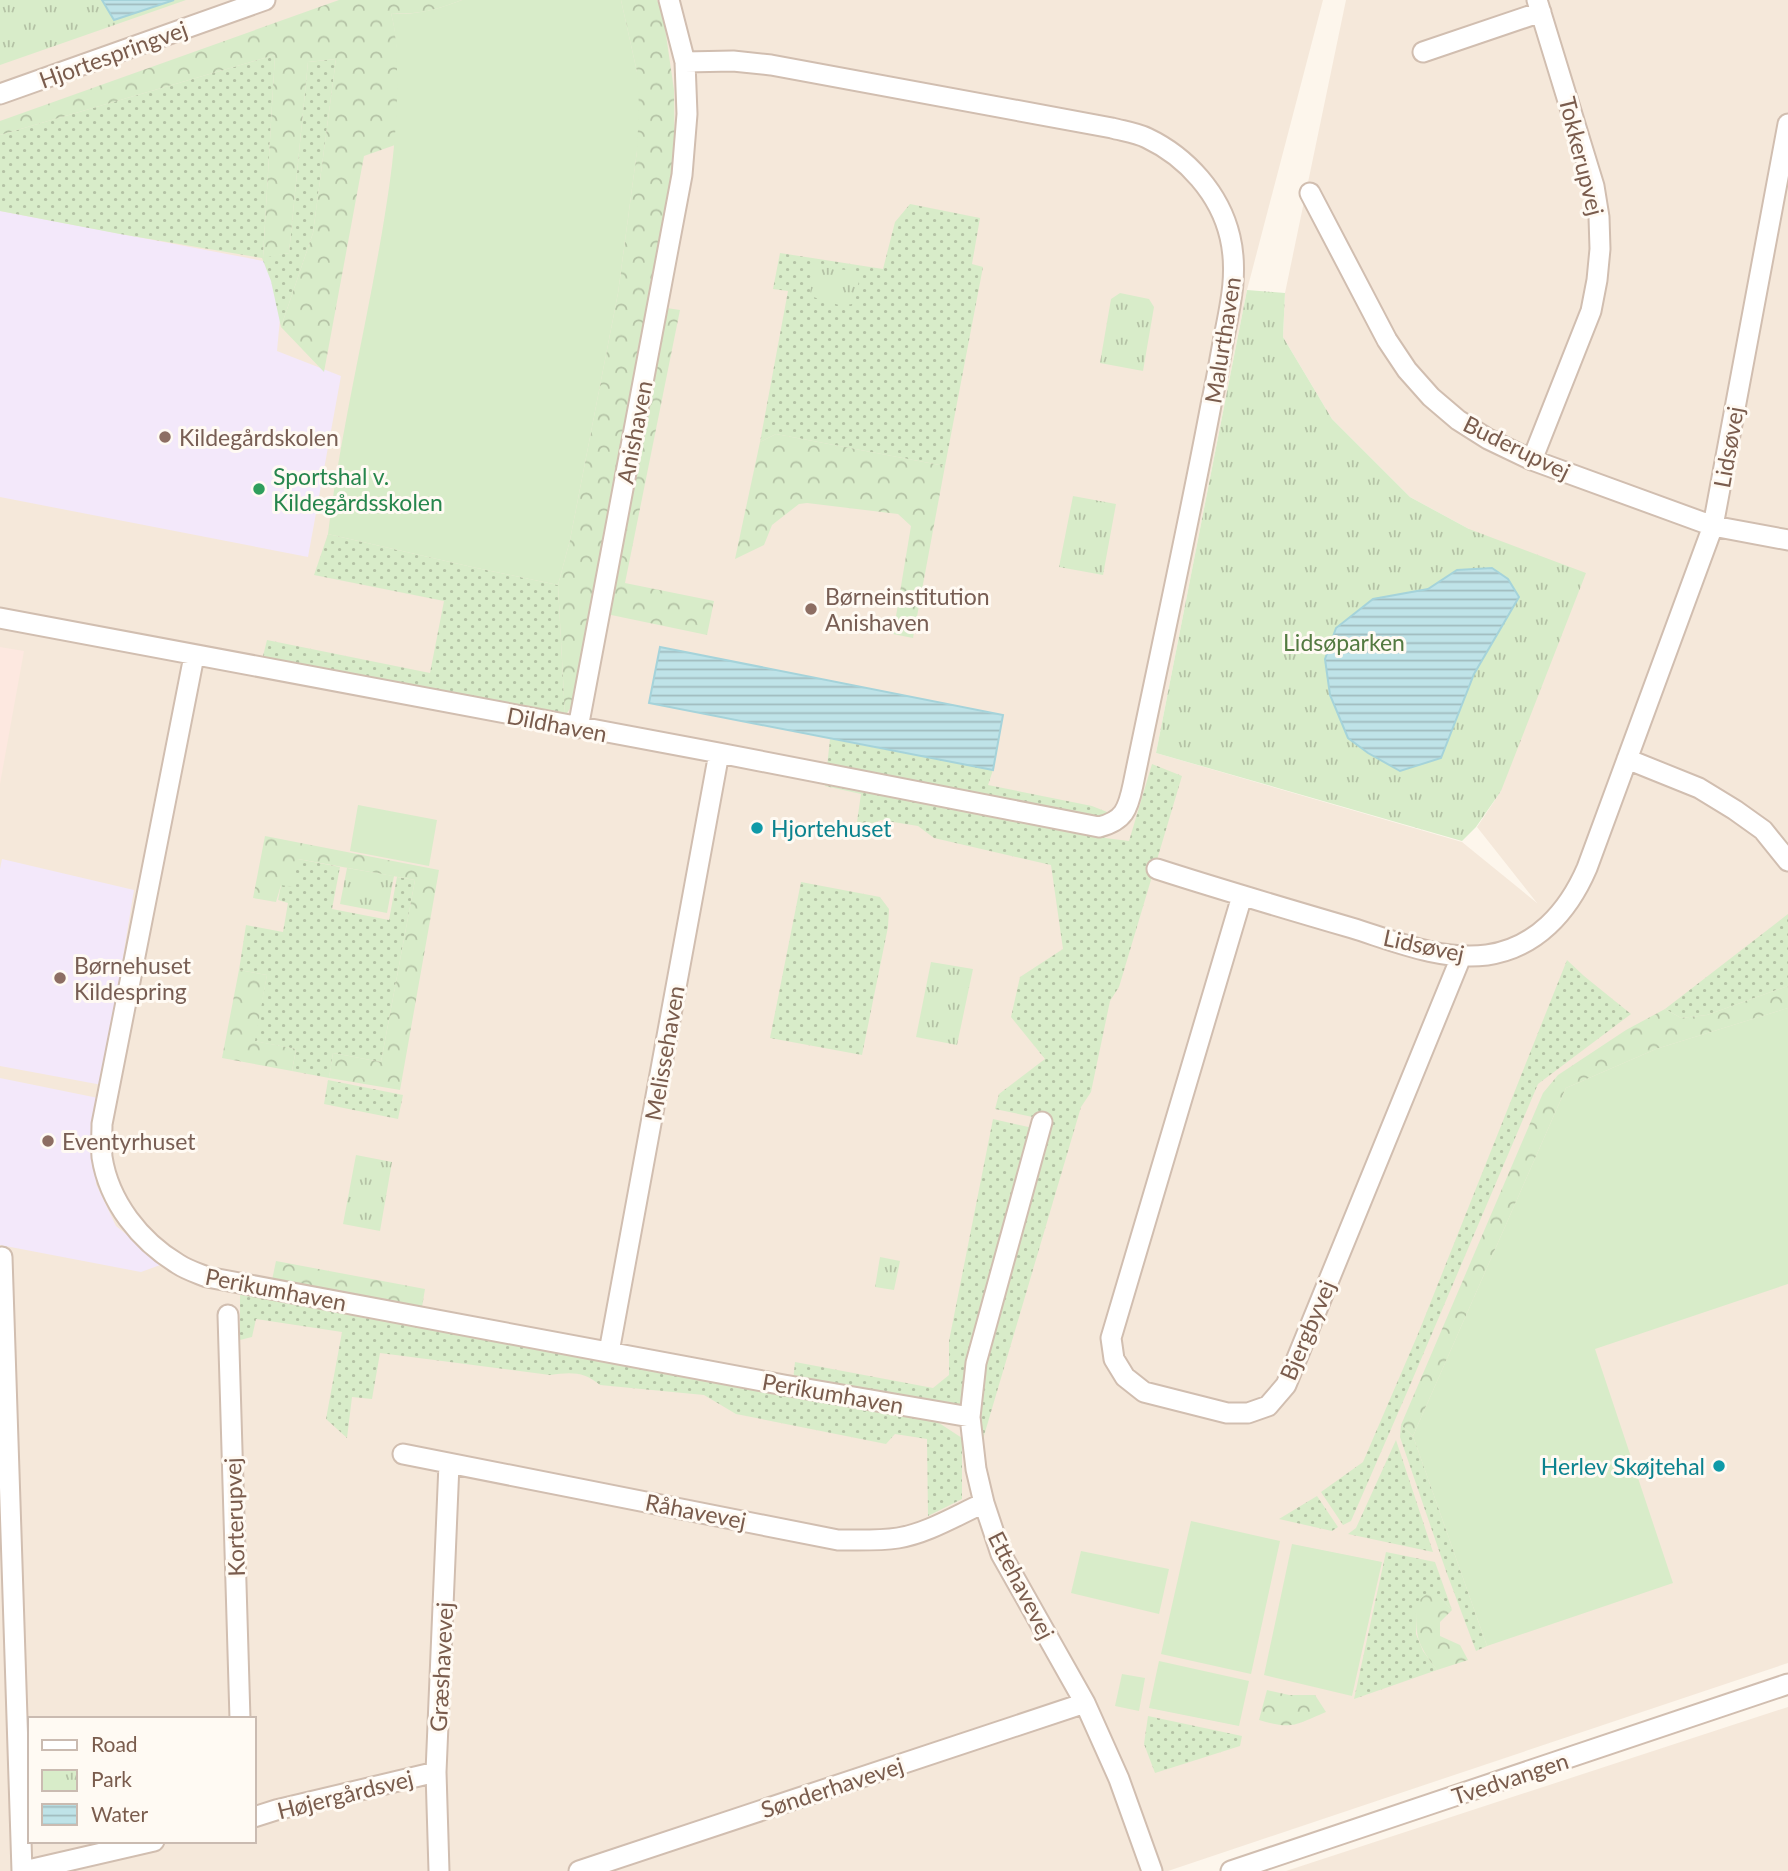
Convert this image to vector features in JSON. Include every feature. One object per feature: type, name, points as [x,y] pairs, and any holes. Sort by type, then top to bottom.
[{"type":"street","name":"Hjortespringvej","points":[[0,94],[265,0]]},
{"type":"street","points":[[669,0],[685,62]]},
{"type":"street","name":"Tokkerupvej","points":[[1423,52],[1539,6],[1594,186],[1600,248],[1591,311],[1532,460]]},
{"type":"street","name":"Malurthaven","points":[[685,62],[733,61],[771,65],[1112,128],[1145,137],[1169,150],[1190,167],[1207,187],[1221,211],[1230,236],[1234,263],[1233,290],[1133,785],[1125,811],[1114,823]]},
{"type":"street","name":"Anishaven","points":[[578,727],[682,175],[687,114],[685,62]]},
{"type":"street","name":"Lidsøvej","points":[[1157,869],[1429,951],[1461,957],[1488,955],[1514,948],[1549,926],[1567,906],[1587,869],[1713,526],[1788,124]]},
{"type":"street","name":"Buderupvej","points":[[1310,192],[1387,340],[1407,370],[1431,397],[1458,420],[1488,439],[1532,460],[1713,526],[1788,540]]},
{"type":"street","name":"Dildhaven","points":[[0,618],[1099,827],[1114,823]]},
{"type":"street","name":"Perikumhaven","points":[[194,656],[102,1124],[102,1157],[112,1188],[128,1219],[149,1244],[179,1266],[207,1278],[970,1417]]},
{"type":"street","name":"Melissehaven","points":[[609,1352],[719,753]]},
{"type":"street","points":[[1627,759],[1699,788],[1735,810],[1763,830],[1788,861]]},
{"type":"street","name":"Bjergbyvej","points":[[1242,896],[1111,1338],[1114,1359],[1125,1377],[1144,1392],[1227,1413],[1248,1413],[1268,1406],[1286,1385],[1461,957]]},
{"type":"street","name":"Ettehavevej","points":[[1042,1122],[976,1363],[970,1417],[976,1469],[1001,1554],[1085,1703],[1119,1779],[1152,1871]]},
{"type":"street","points":[[2,1257],[23,1871],[145,1843]]},
{"type":"street","name":"Korterupvej","points":[[228,1315],[240,1717]]},
{"type":"street","name":"Råhavevej","points":[[403,1454],[838,1540],[900,1538],[984,1503]]},
{"type":"street","name":"Græshavevej","points":[[439,1871],[436,1772],[449,1464]]},
{"type":"street","name":"Tvedvangen","points":[[1231,1871],[1788,1684]]},
{"type":"street","name":"Sønderhavevej","points":[[579,1871],[1085,1703]]},
{"type":"street","name":"Højergårdsvej","points":[[256,1816],[436,1772]]},
{"type":"shaded area","points":[[0,0],[1323,0],[1247,290],[1156,753],[1462,842],[1537,903],[1477,827],[1501,791],[1469,529],[1410,497],[1332,419],[1283,337],[1285,293],[1346,0],[1788,0],[1788,1663],[1168,1871],[0,1871]]},
{"type":"shaded area","name":"Kildegårdskolen","points":[[0,211],[285,265],[277,351],[341,376],[308,557],[0,497]]},
{"type":"shaded area","points":[[0,647],[24,651],[0,784]]},
{"type":"shaded area","name":"Børnehuset Kildespring","points":[[2,859],[134,890],[102,1085],[0,1066]]},
{"type":"shaded area","name":"Eventyrhuset","points":[[0,1078],[98,1098],[96,1184],[116,1226],[163,1264],[141,1272],[0,1245]]},
{"type":"shaded area","points":[[1788,1707],[1788,1871],[1286,1871]]},
{"type":"green space","points":[[0,0],[186,0],[0,65]]},
{"type":"green space","points":[[339,0],[462,0],[427,11],[391,13],[398,62],[395,145],[364,156],[324,372],[281,327],[313,233],[336,59],[308,62],[289,253],[263,258],[275,55],[0,135],[0,121]]},
{"type":"green space","points":[[462,0],[621,0],[637,72],[637,151],[618,293],[570,540],[558,585],[328,534],[393,160],[397,63],[391,13],[427,11]]},
{"type":"green space","points":[[621,0],[657,0],[663,14],[674,90],[675,178],[647,305],[680,310],[625,583],[714,601],[707,635],[592,611],[575,701],[565,716],[558,585],[570,540],[618,293],[637,151],[637,72]]},
{"type":"green space","points":[[275,55],[263,257],[289,253],[308,62],[336,59],[313,233],[281,327],[271,281],[262,258],[0,211],[0,135]]},
{"type":"green space","points":[[910,204],[980,218],[972,264],[983,267],[945,466],[776,434],[760,442],[788,291],[773,289],[780,253],[883,269],[895,222]]},
{"type":"green space","points":[[813,266],[854,271],[860,278],[852,304],[842,306],[810,296]]},
{"type":"green space","name":"Lidsøparken","points":[[1247,290],[1285,293],[1283,337],[1332,419],[1410,497],[1469,529],[1586,573],[1501,791],[1476,827],[1462,841],[1156,753]]},
{"type":"green space","points":[[1120,293],[1149,299],[1154,307],[1143,371],[1100,363],[1111,299]]},
{"type":"green space","points":[[776,434],[945,466],[913,638],[893,634],[911,526],[898,514],[799,504],[772,525],[764,545],[735,559],[760,442]]},
{"type":"green space","points":[[1073,496],[1116,504],[1103,575],[1059,567]]},
{"type":"green space","points":[[328,534],[558,585],[565,716],[262,660],[267,640],[430,673],[444,601],[314,575]]},
{"type":"green space","points":[[830,739],[993,770],[988,785],[1092,806],[1112,814],[1105,838],[1129,841],[1152,764],[1182,776],[1119,987],[1110,1001],[1091,1092],[1081,1107],[983,1439],[978,1414],[980,1366],[1047,1120],[995,1109],[999,1094],[1045,1059],[1011,1017],[1020,977],[1063,949],[1051,865],[934,838],[918,826],[881,820],[856,829],[861,794],[825,786]]},
{"type":"green space","points":[[358,805],[437,820],[429,866],[350,851]]},
{"type":"green space","points":[[265,836],[439,870],[400,1090],[329,1078],[333,1053],[381,1062],[415,880],[298,859],[293,887],[281,885],[276,902],[253,898]]},
{"type":"green space","points":[[298,859],[340,867],[332,909],[389,920],[397,877],[415,880],[381,1062],[333,1053],[329,1078],[292,1071],[296,1049],[254,1041],[267,975],[239,970],[246,925],[283,932],[288,903],[278,900],[281,885]]},
{"type":"green space","points":[[347,868],[394,876],[387,913],[340,904]]},
{"type":"green space","points":[[801,882],[880,897],[889,909],[888,927],[862,1055],[770,1038]]},
{"type":"green space","points":[[1788,914],[1788,986],[1707,1015],[1681,1018],[1665,1009]]},
{"type":"green space","points":[[1567,960],[1631,1014],[1538,1084],[1351,1521],[1343,1525],[1321,1492],[1363,1462],[1418,1334]]},
{"type":"green space","points":[[931,962],[973,969],[957,1045],[916,1037]]},
{"type":"green space","points":[[239,970],[267,975],[255,1041],[296,1049],[292,1071],[222,1058]]},
{"type":"green space","points":[[1788,986],[1788,1008],[1656,1049],[1566,1088],[1413,1436],[1401,1425],[1543,1093],[1558,1075],[1626,1030],[1665,1009],[1681,1018],[1707,1015]]},
{"type":"green space","points":[[1788,1008],[1788,1284],[1595,1349],[1673,1583],[1487,1646],[1413,1436],[1566,1088],[1656,1049]]},
{"type":"green space","points":[[328,1080],[403,1095],[398,1119],[324,1104]]},
{"type":"green space","points":[[993,1119],[1033,1128],[967,1355],[960,1410],[793,1381],[795,1362],[933,1388],[949,1375],[949,1341]]},
{"type":"green space","points":[[356,1155],[392,1162],[380,1231],[343,1224]]},
{"type":"green space","points":[[880,1257],[900,1261],[894,1290],[875,1287]]},
{"type":"green space","points":[[276,1261],[425,1289],[422,1307],[272,1280]]},
{"type":"green space","points":[[240,1288],[936,1421],[962,1438],[962,1499],[928,1516],[927,1439],[895,1434],[886,1444],[736,1414],[704,1395],[600,1385],[588,1377],[576,1374],[550,1375],[380,1353],[372,1399],[352,1397],[347,1438],[326,1419],[342,1332],[256,1319],[252,1337],[240,1340]]},
{"type":"green space","points":[[1401,1425],[1413,1436],[1487,1646],[1476,1651],[1400,1437]]},
{"type":"green space","points":[[1396,1440],[1433,1552],[1348,1534],[1356,1528]]},
{"type":"green space","points":[[1317,1496],[1338,1527],[1332,1531],[1279,1519]]},
{"type":"green space","points":[[1191,1521],[1280,1541],[1251,1674],[1161,1654]]},
{"type":"green space","points":[[1292,1544],[1382,1562],[1352,1696],[1264,1675]]},
{"type":"green space","points":[[1081,1551],[1169,1569],[1159,1614],[1071,1593]]},
{"type":"green space","points":[[1386,1552],[1435,1562],[1452,1610],[1440,1597],[1416,1603],[1416,1634],[1423,1651],[1437,1670],[1354,1699]]},
{"type":"green space","points":[[1431,1590],[1452,1610],[1440,1622],[1440,1636],[1460,1645],[1468,1660],[1437,1670],[1421,1646],[1416,1624],[1416,1603]]},
{"type":"green space","points":[[1159,1661],[1249,1681],[1239,1726],[1149,1708]]},
{"type":"green space","points":[[1122,1674],[1145,1678],[1139,1711],[1115,1706]]},
{"type":"green space","points":[[1267,1690],[1289,1695],[1315,1695],[1326,1712],[1294,1725],[1279,1725],[1259,1720]]},
{"type":"green space","points":[[1148,1716],[1242,1736],[1240,1746],[1155,1773],[1144,1744]]},
{"type":"water","points":[[102,0],[174,0],[114,20]]},
{"type":"water","points":[[1492,568],[1508,579],[1519,597],[1474,674],[1441,758],[1400,771],[1348,738],[1330,695],[1325,659],[1336,628],[1373,599],[1428,589],[1457,570]]},
{"type":"water","points":[[660,647],[1003,715],[993,770],[649,703]]},
{"type":"place","name":"Kildegårdskolen","points":[[165,437]]},
{"type":"place","name":"Sportshal v. Kildegårdsskolen","points":[[259,489]]},
{"type":"place","name":"Børneinstitution Anishaven","points":[[811,609]]},
{"type":"place","name":"Hjortehuset","points":[[757,828]]},
{"type":"place","name":"Børnehuset Kildespring","points":[[60,978]]},
{"type":"place","name":"Eventyrhuset","points":[[48,1141]]},
{"type":"place","name":"Herlev Skøjtehal","points":[[1719,1466]]}]
